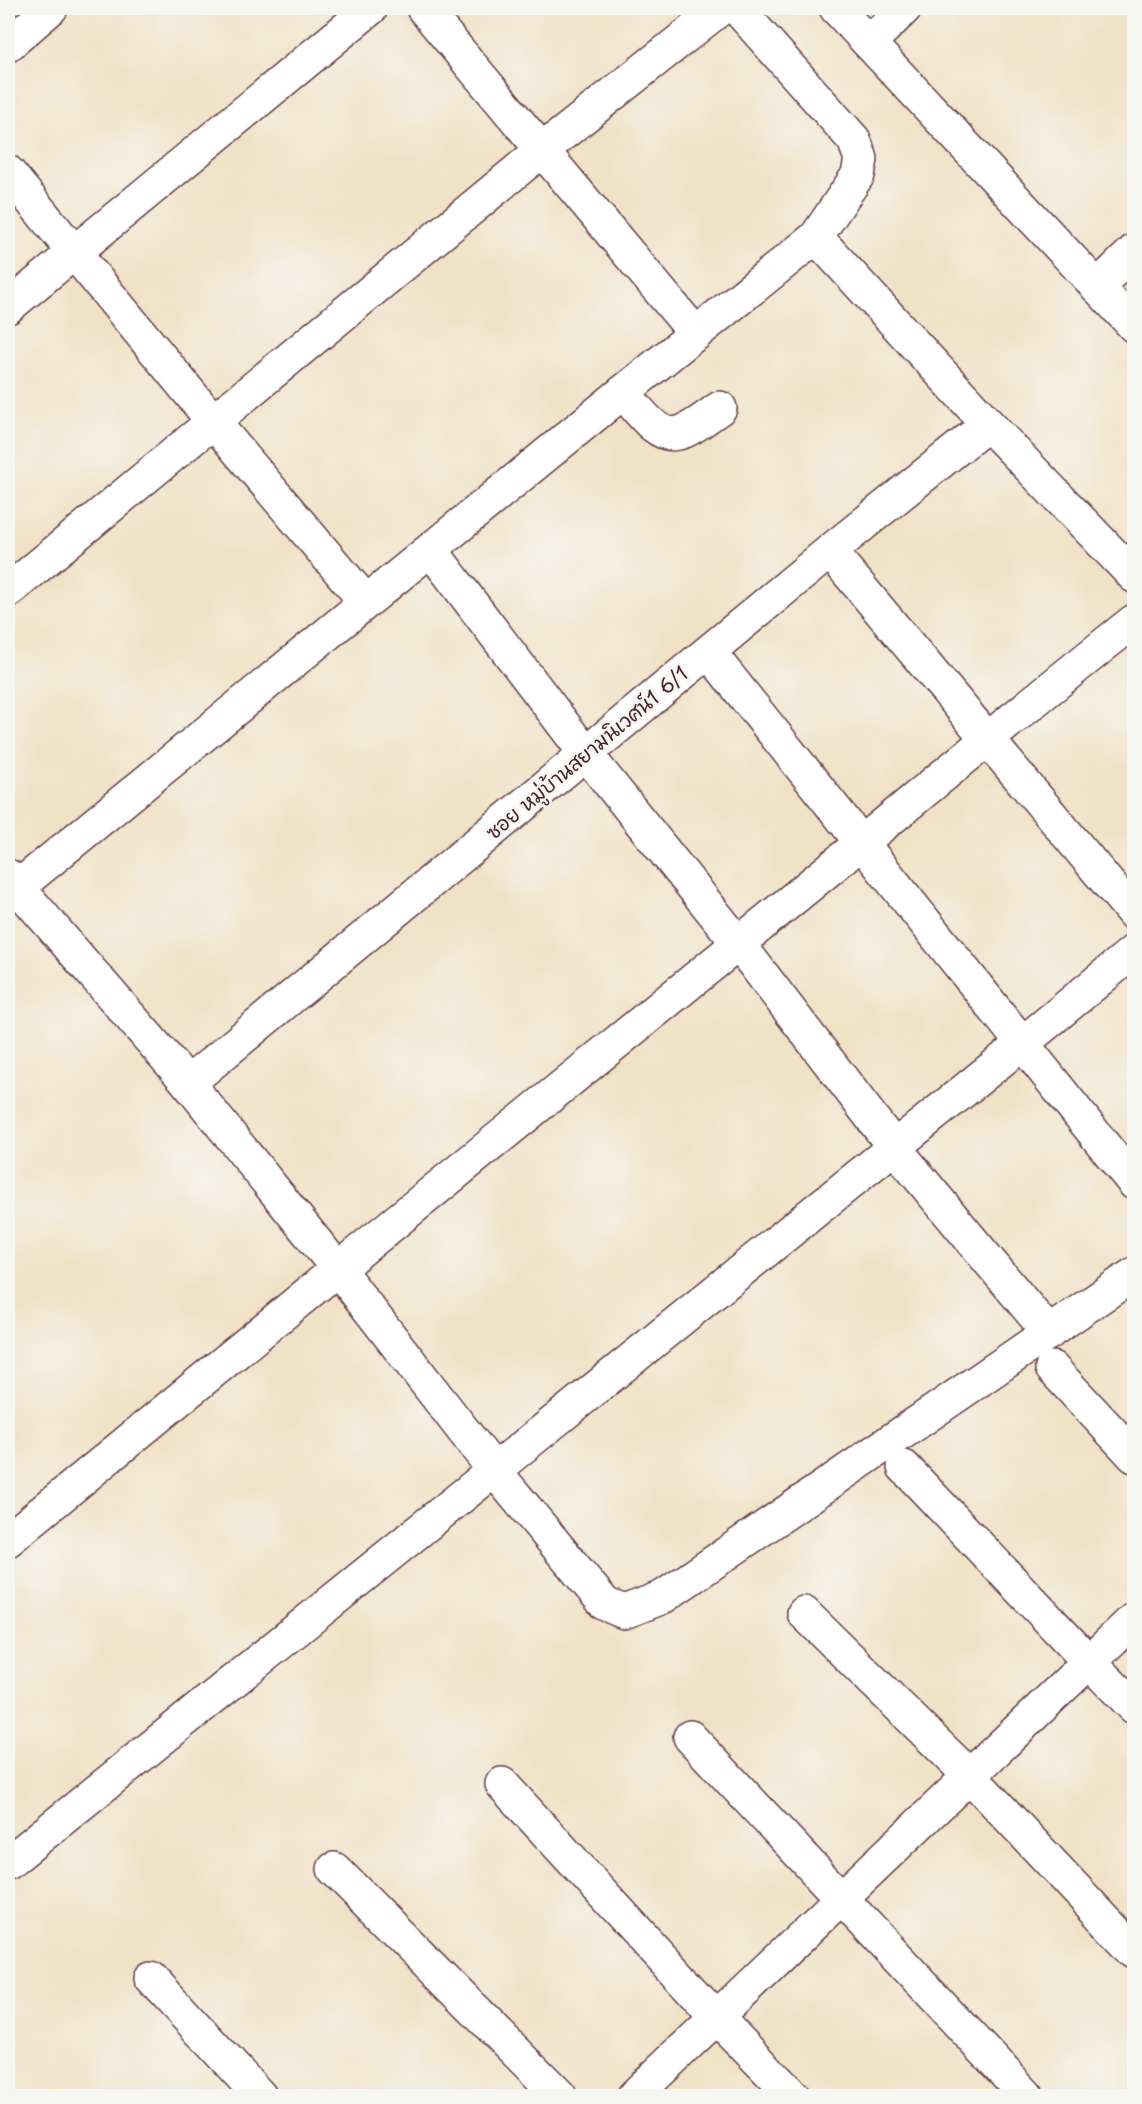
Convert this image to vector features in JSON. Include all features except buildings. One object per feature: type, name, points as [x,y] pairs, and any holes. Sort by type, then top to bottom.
[{"type":"street","points":[[8,45],[51,8]]},
{"type":"street","points":[[8,307],[371,8]]},
{"type":"street","points":[[423,8],[696,334]]},
{"type":"street","points":[[8,591],[212,420],[542,151],[722,8]]},
{"type":"street","points":[[737,8],[854,141],[861,159],[858,175],[816,237],[431,550],[11,886],[188,1083],[337,1268],[494,1470],[604,1604],[624,1612],[663,1597],[1134,1274]]},
{"type":"street","points":[[836,8],[1134,326]]},
{"type":"street","points":[[869,43],[905,8]]},
{"type":"street","points":[[8,172],[212,420],[366,602]]},
{"type":"street","points":[[816,237],[988,424],[1134,576]]},
{"type":"street","points":[[1098,286],[1134,251]]},
{"type":"street","points":[[623,392],[657,429],[669,434],[680,433],[720,408]]},
{"type":"street","name":"ซอย หมู่บ้านสยามนิเวศน์1 6/1","points":[[188,1083],[830,551],[988,424]]},
{"type":"street","points":[[431,550],[586,754],[738,943],[894,1147],[1049,1333]]},
{"type":"street","points":[[830,551],[1134,914]]},
{"type":"street","points":[[8,1540],[337,1268],[987,738],[1134,621]]},
{"type":"street","points":[[709,652],[1134,1183]]},
{"type":"street","points":[[8,1863],[1134,951]]},
{"type":"street","points":[[1052,1368],[1134,1456]]},
{"type":"street","points":[[904,1467],[1134,1707]]},
{"type":"street","points":[[804,1613],[970,1776],[1134,1951]]},
{"type":"street","points":[[634,2097],[1134,1619]]},
{"type":"street","points":[[690,1737],[1027,2097]]},
{"type":"street","points":[[502,1784],[717,2018],[793,2097]]},
{"type":"street","points":[[334,1869],[560,2097]]},
{"type":"street","points":[[151,1978],[260,2097]]}]
